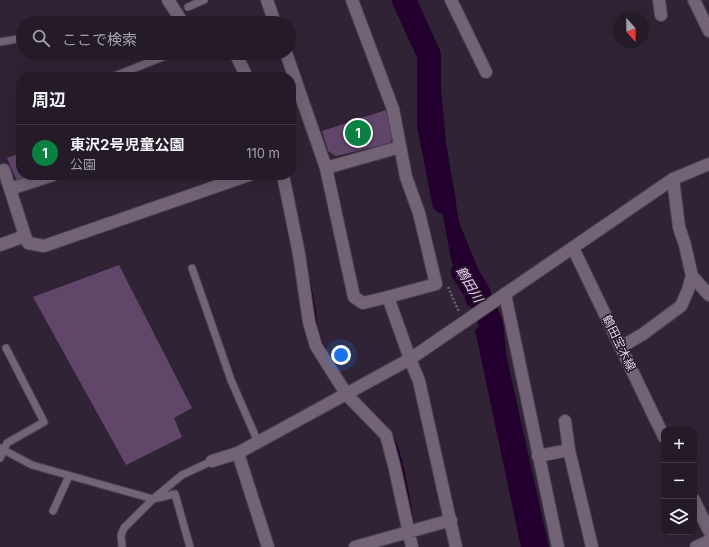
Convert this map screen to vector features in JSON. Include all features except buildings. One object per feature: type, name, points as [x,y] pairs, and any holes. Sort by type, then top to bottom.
[{"type":"street","points":[[168,0],[178,16]]},
{"type":"street","points":[[267,0],[273,16]]},
{"type":"street","points":[[296,82],[326,168],[354,296],[363,303],[436,284],[419,213],[406,177],[393,109],[352,0]]},
{"type":"street","points":[[452,0],[486,72]]},
{"type":"street","points":[[659,0],[661,15]]},
{"type":"street","points":[[694,0],[709,31]]},
{"type":"street","points":[[238,60],[244,72]]},
{"type":"street","points":[[288,60],[293,72]]},
{"type":"street","points":[[326,168],[400,147]]},
{"type":"street","points":[[212,461],[238,453],[347,395],[410,359],[673,179],[709,164]]},
{"type":"street","points":[[4,170],[28,244],[44,246],[235,180]]},
{"type":"street","points":[[673,179],[679,227],[692,276],[709,294]]},
{"type":"street","points":[[10,190],[39,180]]},
{"type":"street","points":[[284,180],[299,254],[309,322],[316,346],[347,395],[386,435],[412,547]]},
{"type":"street","points":[[0,245],[25,236]]},
{"type":"street","name":"鶴田宝木線","points":[[574,248],[661,431]]},
{"type":"street","points":[[621,347],[643,334],[681,306],[692,276]]},
{"type":"street","points":[[505,294],[558,547]]},
{"type":"street","points":[[388,297],[418,381],[452,520],[456,547]]},
{"type":"street","points":[[565,421],[568,450],[592,547]]},
{"type":"street","points":[[538,456],[568,450]]},
{"type":"street","points":[[238,453],[268,547]]},
{"type":"street","points":[[697,506],[709,532]]},
{"type":"street","points":[[355,547],[452,520]]},
{"type":"street","points":[[696,547],[709,541]]},
{"type":"lane","points":[[188,7],[204,0]]},
{"type":"lane","points":[[0,42],[16,39]]},
{"type":"lane","points":[[125,72],[155,60]]},
{"type":"lane","points":[[192,268],[231,380],[258,442]]},
{"type":"lane","points":[[0,458],[2,449],[7,443],[44,422],[6,348]]},
{"type":"lane","points":[[2,449],[32,465],[153,499],[175,494],[190,547]]},
{"type":"lane","points":[[122,547],[121,535],[124,528],[153,499],[182,475],[212,461]]},
{"type":"lane","points":[[52,512],[68,476]]},
{"type":"path","points":[[436,284],[447,284],[464,323]]},
{"type":"shaded area","points":[[386,110],[394,136],[390,143],[336,156],[328,151],[322,131]]},
{"type":"shaded area","points":[[16,155],[16,179],[7,158]]},
{"type":"shaded area","points":[[119,265],[192,408],[174,418],[182,437],[126,465],[33,297]]},
{"type":"water","points":[[400,0],[412,0],[439,68],[446,142],[459,222],[478,269],[491,291],[468,307],[451,259],[439,194],[435,83],[425,54]]},
{"type":"water","points":[[288,180],[291,180],[321,336],[325,348],[336,369],[322,348],[315,329]]},
{"type":"water","points":[[497,314],[549,547],[521,547],[475,330]]},
{"type":"water","points":[[339,374],[362,401],[387,425],[393,434],[402,460],[419,547],[416,547],[393,443],[360,405]]},
{"type":"waterway","name":"鶴田川","points":[[404,0],[429,55],[429,125],[444,202]]},
{"type":"waterway","name":"鶴田川","points":[[463,272],[480,298],[491,323],[494,351]]},
{"type":"place","name":"東沢2号児童公園","points":[[358,133]]}]
